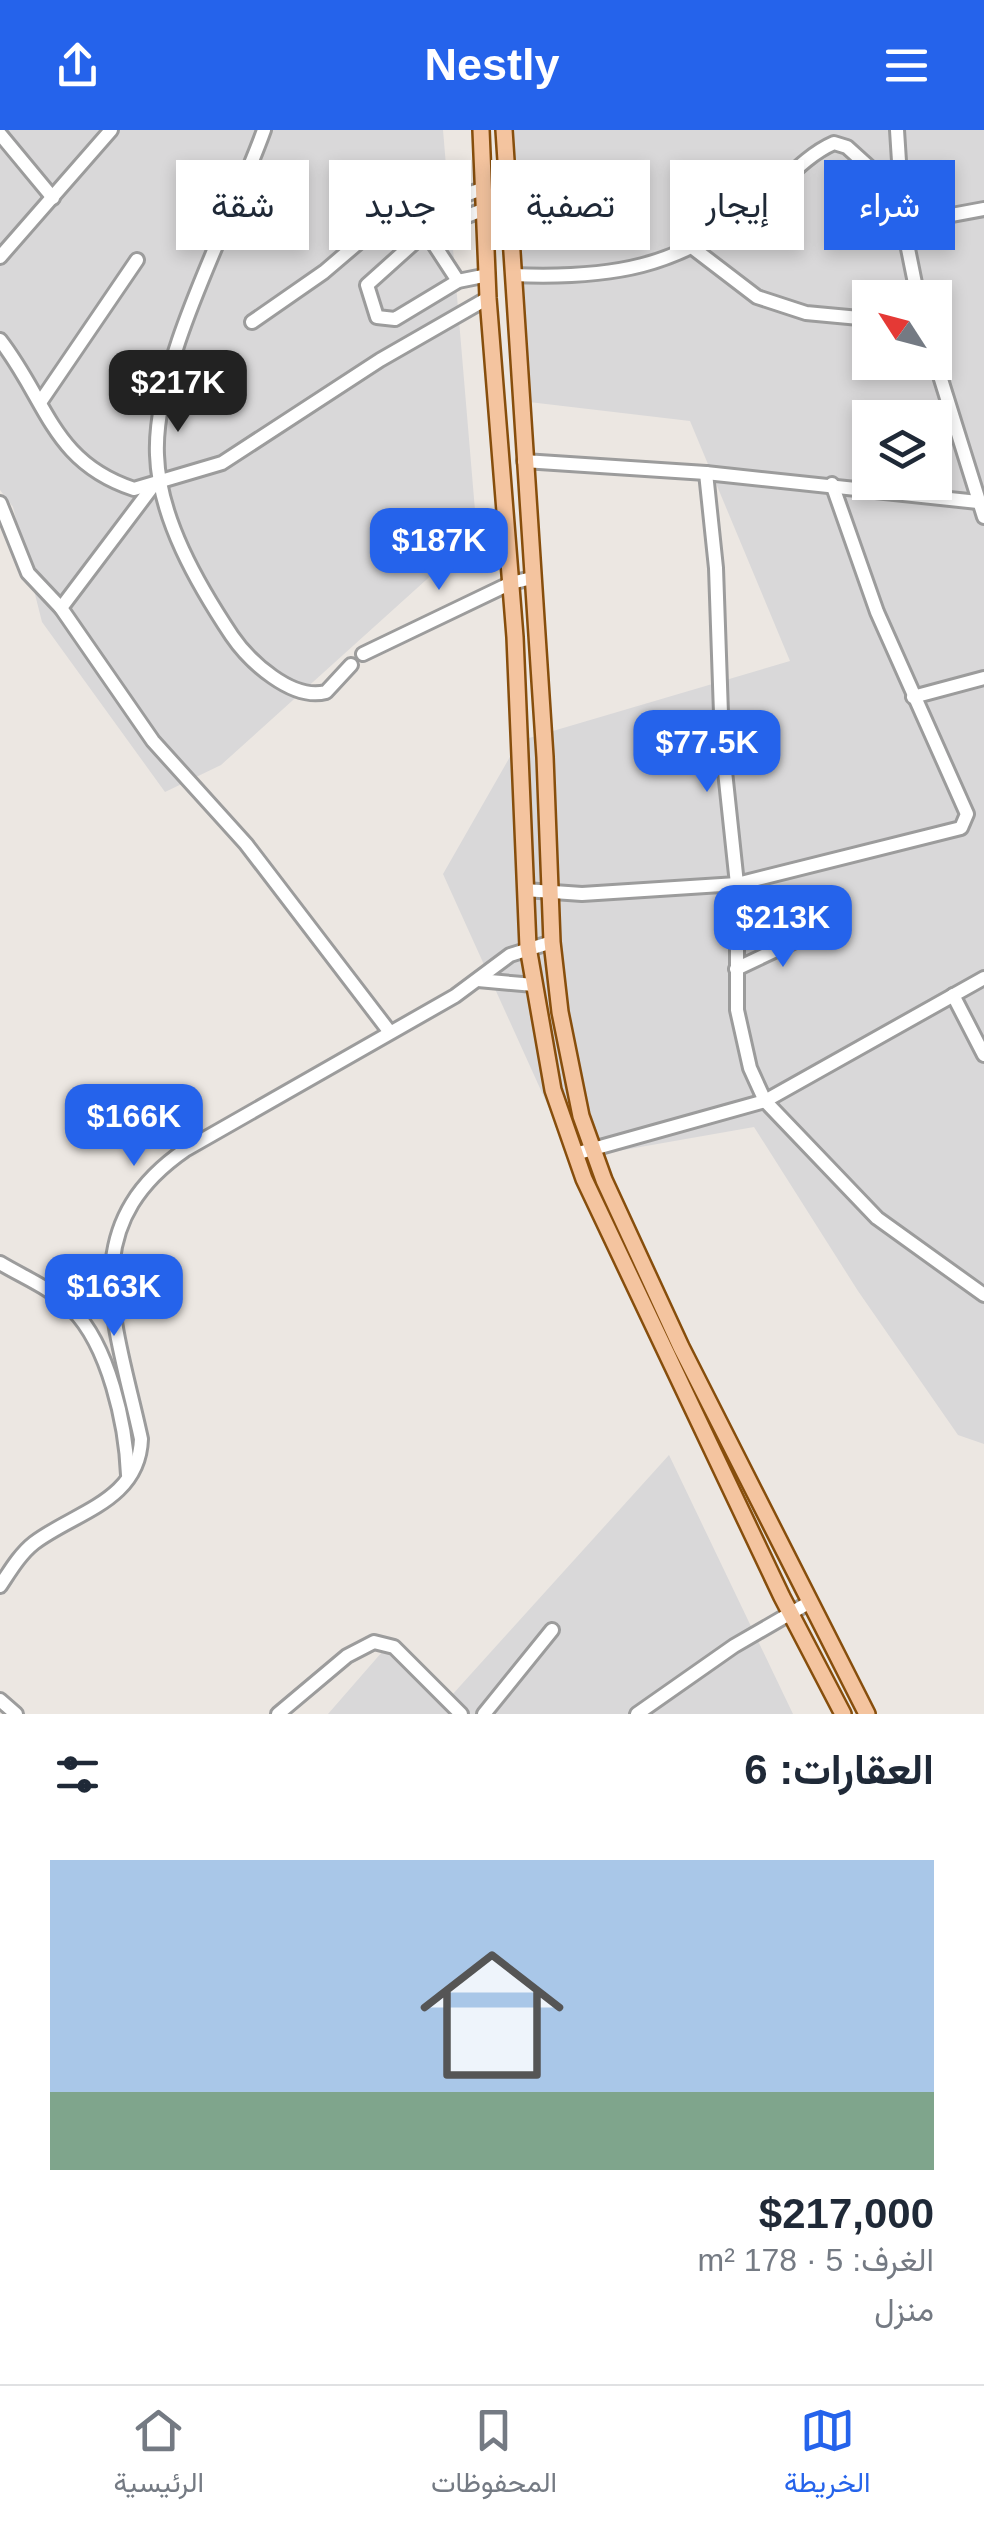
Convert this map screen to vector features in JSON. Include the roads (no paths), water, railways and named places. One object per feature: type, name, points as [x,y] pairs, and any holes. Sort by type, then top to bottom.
[{"type":"main road","points":[[481,130],[488,298],[511,582],[528,947],[554,1090],[791,1612],[843,1714]]},
{"type":"main road","points":[[504,130],[552,942],[583,1152],[867,1714]]},
{"type":"street","points":[[0,257],[110,130]]},
{"type":"street","points":[[264,130],[170,376],[158,424],[157,485],[211,604],[254,662],[290,685],[318,694],[334,686],[351,665]]},
{"type":"street","points":[[897,130],[898,160]]},
{"type":"street","points":[[0,134],[53,198]]},
{"type":"street","points":[[804,167],[834,143],[847,147],[861,160]]},
{"type":"street","points":[[252,322],[324,272],[379,225],[482,189]]},
{"type":"street","points":[[471,214],[485,209]]},
{"type":"street","points":[[955,215],[984,210]]},
{"type":"street","points":[[406,250],[367,285],[376,317],[394,319],[458,280],[488,275]]},
{"type":"street","points":[[438,250],[458,280]]},
{"type":"street","points":[[513,275],[608,275],[643,268],[688,250]]},
{"type":"street","points":[[696,250],[757,297],[795,310],[852,317]]},
{"type":"street","points":[[908,250],[914,280]]},
{"type":"street","points":[[41,401],[137,260]]},
{"type":"street","points":[[0,340],[41,401],[56,433],[79,460],[112,482],[134,489],[157,485],[244,451],[380,360],[488,298]]},
{"type":"street","points":[[941,380],[984,516]]},
{"type":"street","points":[[524,462],[832,484],[978,502]]},
{"type":"street","points":[[706,473],[716,568],[720,725],[737,884],[736,969],[743,1043],[766,1101],[876,1218],[982,1290]]},
{"type":"street","points":[[525,890],[582,894],[737,884],[961,828],[967,814],[913,697],[832,484]]},
{"type":"street","points":[[61,608],[157,485]]},
{"type":"street","points":[[0,504],[28,573],[61,608],[153,741],[246,844],[389,1031]]},
{"type":"street","points":[[364,654],[511,582],[532,578]]},
{"type":"street","points":[[913,697],[984,678]]},
{"type":"street","points":[[736,969],[812,933]]},
{"type":"street","points":[[0,1586],[33,1544],[105,1503],[136,1465],[140,1439],[109,1272],[116,1233],[124,1217],[173,1158],[528,947],[552,942]]},
{"type":"street","points":[[583,1152],[766,1101],[984,978]]},
{"type":"street","points":[[478,980],[534,985]]},
{"type":"street","points":[[953,995],[984,1055]]},
{"type":"street","points":[[0,1263],[68,1304],[84,1324],[122,1413],[128,1478]]},
{"type":"street","points":[[637,1714],[810,1602]]},
{"type":"street","points":[[484,1714],[552,1630]]},
{"type":"street","points":[[278,1714],[348,1656],[374,1642],[394,1646],[461,1714]]},
{"type":"street","points":[[0,1700],[16,1714]]}]
